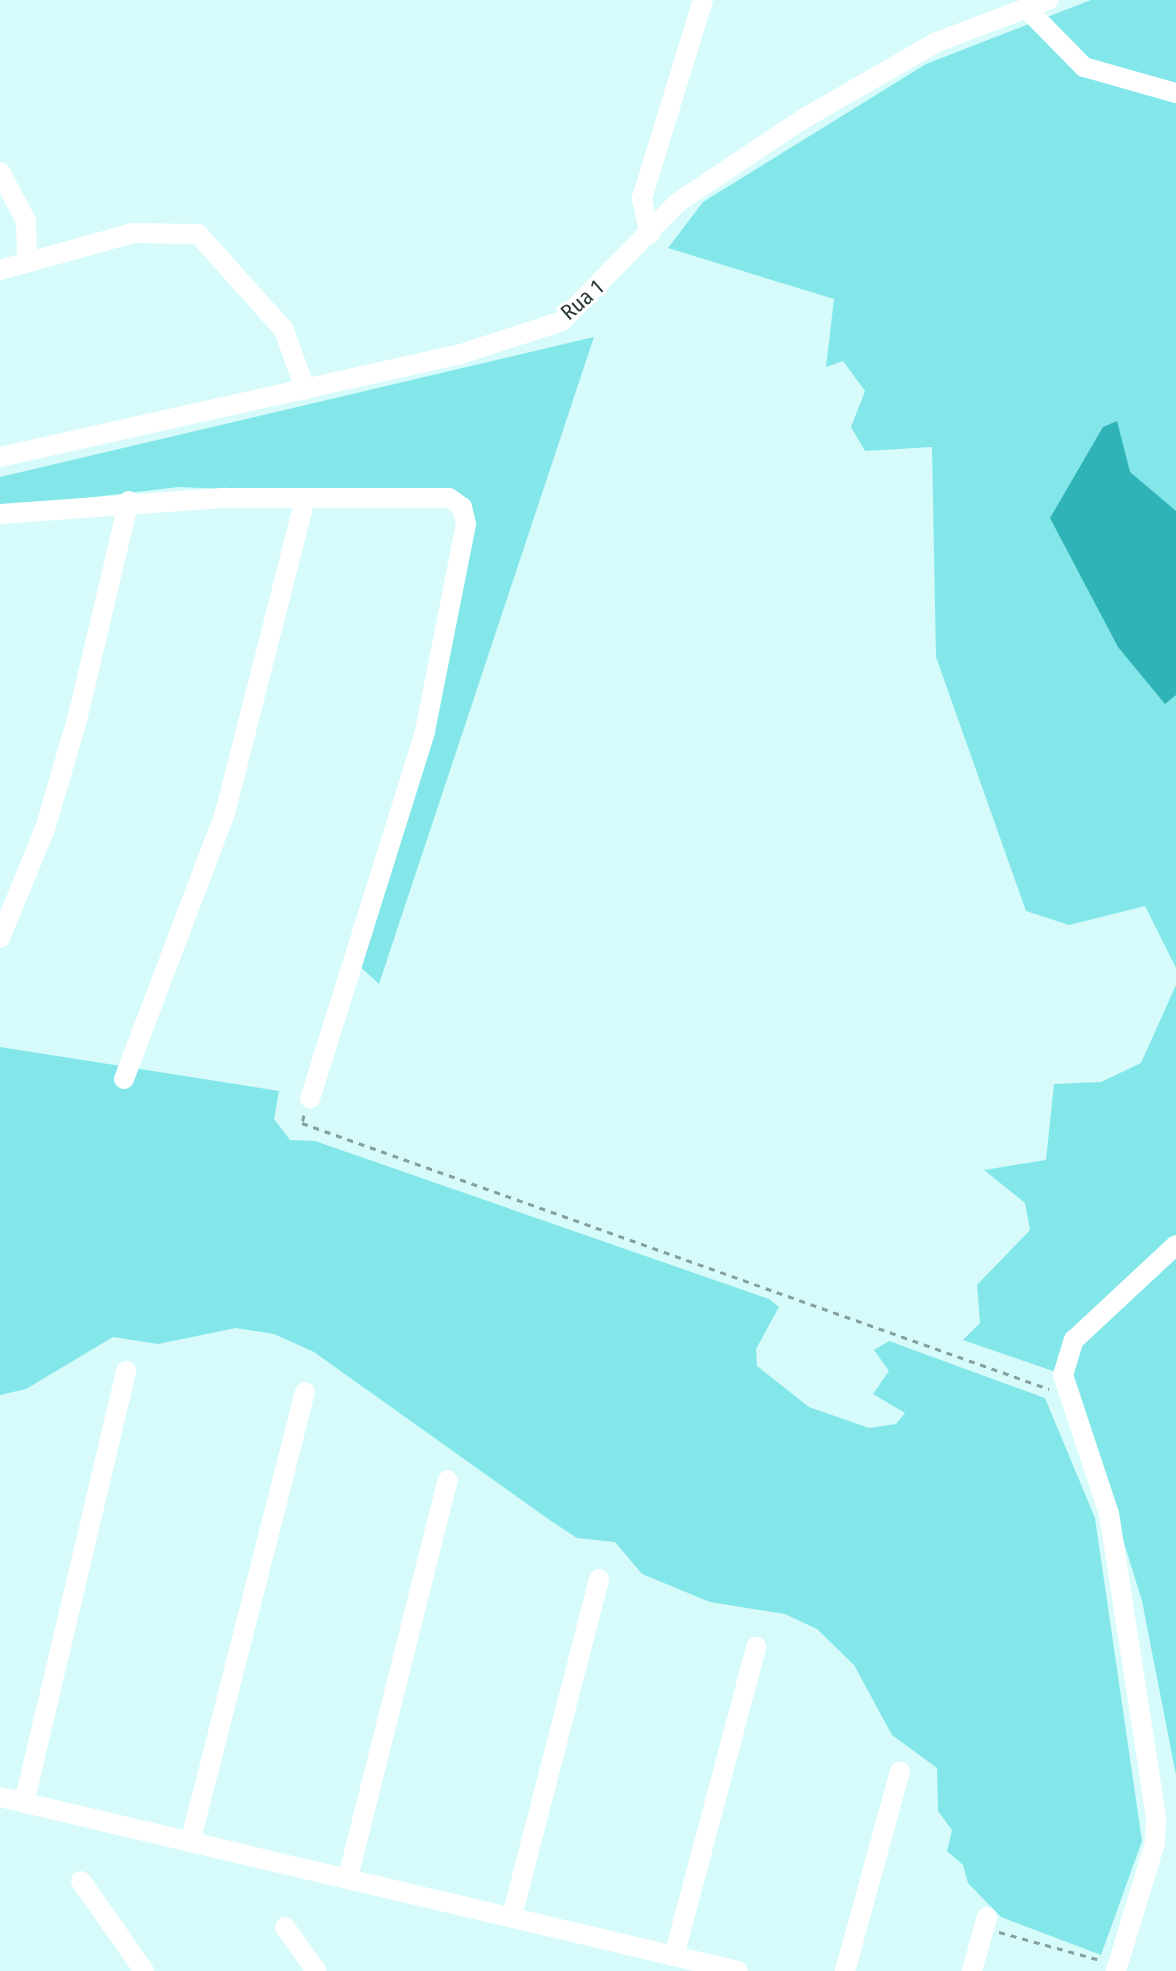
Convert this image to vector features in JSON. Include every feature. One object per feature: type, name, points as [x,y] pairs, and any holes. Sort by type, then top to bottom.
[{"type":"street","name":"Rua 1","points":[[0,457],[458,355],[562,321],[677,203],[803,119],[937,42],[1048,0]]},
{"type":"street","points":[[650,234],[642,198],[699,2]]},
{"type":"street","points":[[1026,8],[1084,67],[1176,93]]},
{"type":"street","points":[[0,172],[26,221],[27,262]]},
{"type":"street","points":[[0,270],[133,233],[198,234],[284,330],[305,389]]},
{"type":"street","points":[[124,1079],[225,813],[305,498]]},
{"type":"street","points":[[0,514],[129,501],[305,498],[449,498],[462,507],[466,524],[425,732],[310,1098]]},
{"type":"street","points":[[0,938],[45,829],[78,716],[129,501]]},
{"type":"street","points":[[1116,1971],[1155,1843],[1156,1817],[1109,1514],[1063,1375],[1074,1340],[1176,1245]]},
{"type":"street","points":[[24,1803],[126,1371]]},
{"type":"street","points":[[191,1839],[305,1392]]},
{"type":"street","points":[[348,1877],[448,1480]]},
{"type":"street","points":[[512,1916],[599,1579]]},
{"type":"street","points":[[674,1956],[756,1647]]},
{"type":"street","points":[[845,1971],[900,1771]]},
{"type":"street","points":[[0,1797],[191,1839],[738,1971]]},
{"type":"street","points":[[81,1881],[144,1971]]},
{"type":"street","points":[[972,1971],[986,1922]]},
{"type":"street","points":[[285,1927],[316,1971]]},
{"type":"path","points":[[310,1098],[302,1123],[1052,1390]]},
{"type":"path","points":[[986,1922],[1106,1962],[1111,1949]]},
{"type":"shaded area","points":[[1091,0],[1176,0],[1176,968],[1145,906],[1069,925],[1026,911],[936,657],[932,447],[865,451],[851,427],[865,391],[843,361],[826,367],[834,299],[668,248],[703,202],[926,64]]},
{"type":"shaded area","points":[[594,337],[379,984],[353,960],[441,648],[466,524],[449,499],[179,487],[0,508],[0,477]]},
{"type":"shaded area","points":[[1117,421],[1130,472],[1176,511],[1176,695],[1165,704],[1118,647],[1050,518],[1103,427]]},
{"type":"shaded area","points":[[1176,985],[1176,1775],[1142,1601],[1073,1378],[963,1340],[980,1323],[977,1285],[1030,1230],[1025,1203],[984,1170],[1046,1160],[1054,1084],[1101,1082],[1141,1063]]},
{"type":"shaded area","points":[[0,1047],[279,1091],[274,1119],[290,1140],[315,1141],[769,1299],[779,1307],[756,1349],[757,1366],[809,1407],[869,1428],[896,1424],[905,1413],[873,1394],[889,1371],[874,1350],[889,1341],[1045,1398],[1095,1518],[1142,1841],[1101,1955],[1001,1917],[968,1883],[963,1865],[947,1851],[952,1830],[938,1811],[937,1768],[892,1735],[854,1665],[817,1629],[785,1614],[710,1602],[642,1574],[615,1542],[577,1538],[314,1352],[274,1334],[236,1328],[158,1344],[113,1337],[26,1389],[0,1395]]}]
